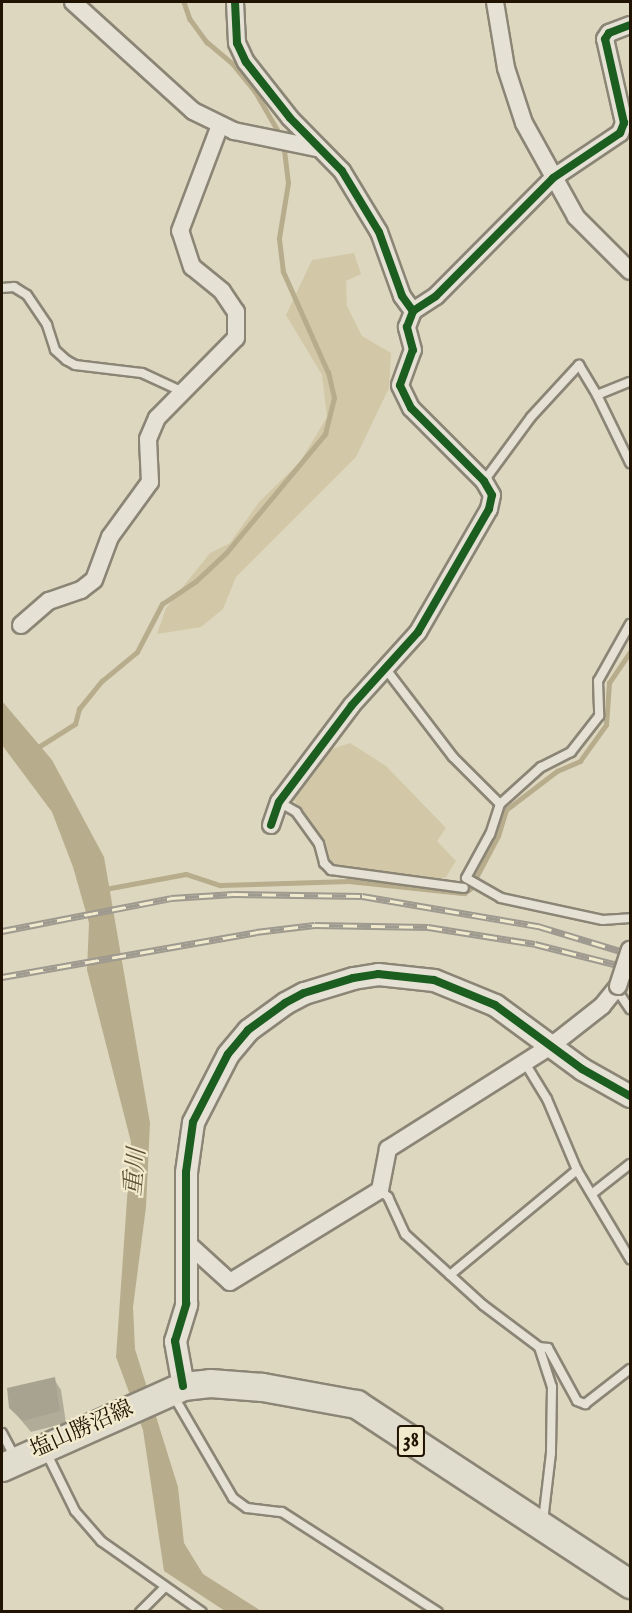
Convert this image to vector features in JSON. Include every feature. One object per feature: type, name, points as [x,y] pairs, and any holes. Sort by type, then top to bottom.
[{"type":"main road","name":"38","points":[[172,1390],[210,1383],[262,1387],[356,1404],[630,1584]]},
{"type":"main road","name":"塩山勝沼線","points":[[9,1464],[172,1390]]},
{"type":"street","points":[[73,2],[174,96],[220,125],[317,148]]},
{"type":"street","points":[[235,2],[237,43],[246,62],[265,90],[317,148],[342,171],[379,232],[402,297],[413,311]]},
{"type":"street","points":[[495,2],[506,68],[524,123],[576,217],[630,272]]},
{"type":"street","points":[[271,825],[279,801],[386,668],[418,632],[489,509],[492,495],[484,482],[411,408],[400,385],[412,350],[407,327],[413,311],[436,296],[553,178],[620,133],[624,123],[605,39],[609,33],[630,26]]},
{"type":"street","points":[[21,625],[49,601],[81,590],[94,580],[110,537],[150,482],[150,430],[184,392],[229,348],[239,325],[229,300],[185,256],[180,231],[220,125]]},
{"type":"street","points":[[186,1242],[230,1282],[380,1190],[388,1149],[551,1046],[602,1006],[617,988],[630,950]]},
{"type":"street","points":[[172,1390],[175,1341],[186,1304],[189,1144],[202,1099],[228,1054],[248,1030],[304,993],[378,974],[434,980],[495,1005],[551,1046],[630,1096]]},
{"type":"lane","points":[[2,288],[14,287],[27,295],[47,325],[55,350],[66,360],[75,365],[142,374],[184,392]]},
{"type":"lane","points":[[484,482],[531,417],[579,365],[597,394],[630,463]]},
{"type":"lane","points":[[597,394],[630,382]]},
{"type":"lane","points":[[630,624],[598,681],[599,716],[571,752],[542,767],[500,804],[490,834],[466,878],[501,898],[603,920],[630,918]]},
{"type":"lane","points":[[386,668],[453,757],[500,804]]},
{"type":"lane","points":[[279,801],[296,812],[319,844],[324,863],[331,870],[464,888]]},
{"type":"lane","points":[[617,988],[630,1009]]},
{"type":"lane","points":[[525,1063],[547,1099],[577,1170],[593,1193],[630,1259]]},
{"type":"lane","points":[[593,1193],[630,1164]]},
{"type":"lane","points":[[450,1275],[577,1170]]},
{"type":"lane","points":[[380,1190],[388,1197],[405,1234],[450,1275],[539,1347],[548,1348],[581,1404],[630,1369]]},
{"type":"lane","points":[[539,1347],[552,1387],[551,1453],[542,1528]]},
{"type":"lane","points":[[172,1390],[233,1498],[247,1508],[282,1512],[438,1611]]},
{"type":"lane","points":[[2,1433],[9,1464]]},
{"type":"lane","points":[[46,1447],[75,1512],[120,1558],[202,1611]]},
{"type":"lane","points":[[140,1611],[165,1587]]},
{"type":"shaded area","points":[[354,253],[361,274],[346,281],[347,306],[362,336],[391,353],[389,388],[356,457],[236,577],[223,609],[201,627],[157,634],[166,608],[210,553],[230,543],[259,502],[300,462],[327,417],[322,375],[286,315],[312,260]]},
{"type":"shaded area","points":[[350,743],[386,766],[446,828],[437,841],[456,861],[446,877],[433,881],[341,868],[331,861],[291,795],[323,752]]},
{"type":"water","name":"重川","points":[[2,701],[52,760],[104,857],[150,1123],[146,1207],[133,1307],[135,1349],[178,1487],[184,1543],[203,1574],[261,1611],[225,1611],[164,1571],[143,1430],[116,1357],[131,1142],[87,970],[89,923],[73,867],[52,812],[2,745]]},
{"type":"building","points":[[55,1377],[60,1411],[23,1421],[9,1408],[7,1388]]},
{"type":"waterway","points":[[184,2],[190,19],[207,42],[233,64],[255,91],[281,136]]},
{"type":"waterway","points":[[37,748],[75,724],[79,709],[102,681],[137,652],[162,604],[195,582],[226,553],[325,434],[334,398],[328,373],[283,272],[279,238],[288,183],[283,144]]},
{"type":"waterway","points":[[105,889],[186,874],[220,885],[349,881],[464,893],[470,889],[498,836],[506,810],[557,771],[580,761],[606,725],[609,683],[630,652]]},
{"type":"railway","points":[[2,931],[171,898],[234,894],[362,896],[538,926],[630,954]]},
{"type":"railway","points":[[2,977],[256,932],[315,925],[428,927],[535,944],[630,968]]},
{"type":"cycle path","points":[[235,2],[237,43],[246,62],[290,118],[342,171],[379,232],[402,296],[413,311],[436,296],[553,178],[620,133],[624,123],[605,39],[609,33],[630,25]]},
{"type":"cycle path","points":[[271,825],[279,802],[352,705],[418,632],[489,509],[492,495],[484,481],[411,408],[400,385],[413,350],[407,327],[413,311]]},
{"type":"cycle path","points":[[183,1386],[175,1341],[186,1304],[186,1172],[193,1122],[228,1054],[248,1030],[285,1003],[304,993],[353,978],[378,974],[434,980],[495,1005],[582,1069],[630,1096]]}]
